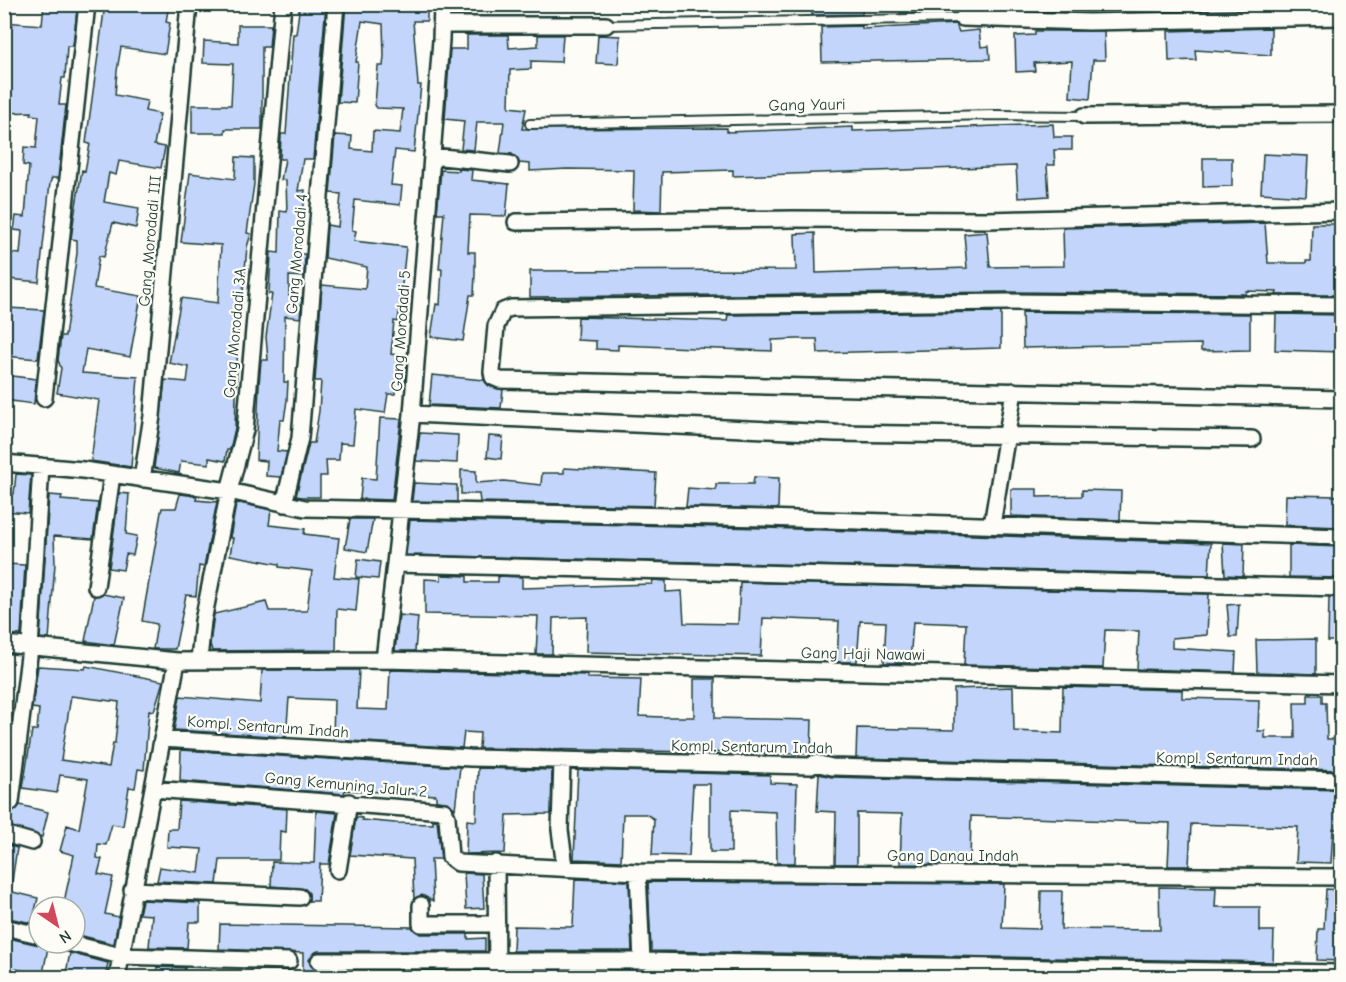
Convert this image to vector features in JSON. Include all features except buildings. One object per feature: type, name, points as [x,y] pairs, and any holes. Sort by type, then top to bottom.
[{"type":"street","points":[[44,398],[87,4]]},
{"type":"street","name":"Gang Morodadi III","points":[[142,479],[152,416],[189,4]]},
{"type":"street","name":"Gang Morodadi 3A","points":[[199,660],[203,621],[229,491],[244,430],[283,4]]},
{"type":"street","name":"Gang Morodadi 4","points":[[284,504],[300,438],[336,4]]},
{"type":"street","name":"Gang Morodadi 5","points":[[384,660],[412,414],[442,4]]},
{"type":"street","points":[[963,18],[1089,22],[1341,17]]},
{"type":"street","points":[[441,25],[606,25]]},
{"type":"street","points":[[1084,116],[1341,114]]},
{"type":"street","points":[[432,156],[510,164]]},
{"type":"street","points":[[516,222],[988,220],[1341,211]]},
{"type":"street","points":[[1341,305],[1009,302],[511,308],[503,311],[497,321],[492,372],[500,380],[1341,399]]},
{"type":"street","points":[[992,525],[1014,391]]},
{"type":"street","points":[[412,414],[835,433],[1252,439]]},
{"type":"street","points":[[4,463],[229,491],[306,508],[992,525],[1341,537]]},
{"type":"street","points":[[11,802],[30,648],[41,466]]},
{"type":"street","points":[[96,587],[112,475]]},
{"type":"street","points":[[395,564],[1341,588]]},
{"type":"street","name":"Gang Haji Nawawi","points":[[4,644],[177,661],[384,660],[1341,684]]},
{"type":"street","points":[[117,978],[177,661]]},
{"type":"street","name":"Kompl. Sentarum Indah","points":[[162,739],[470,758],[811,766],[815,763],[832,767],[1341,780]]},
{"type":"street","points":[[562,760],[560,830],[565,867]]},
{"type":"street","name":"Gang Kemuning Jalur 2","points":[[153,789],[349,802],[444,811],[447,817],[448,852],[453,861],[565,867]]},
{"type":"street","points":[[338,870],[349,802]]},
{"type":"street","points":[[4,834],[32,842]]},
{"type":"street","points":[[496,863],[497,978]]},
{"type":"street","name":"Gang Danau Indah","points":[[565,867],[638,872],[1341,877]]},
{"type":"street","points":[[638,872],[642,961]]},
{"type":"street","points":[[132,890],[300,897]]},
{"type":"street","points":[[421,906],[421,924],[497,924]]},
{"type":"street","points":[[4,927],[27,933]]},
{"type":"street","points":[[87,948],[121,956],[289,961]]},
{"type":"street","points":[[319,960],[642,961],[1341,973]]},
{"type":"lane","points":[[606,25],[963,18]]},
{"type":"lane","name":"Gang Yauri","points":[[530,123],[982,115],[1084,116]]}]
